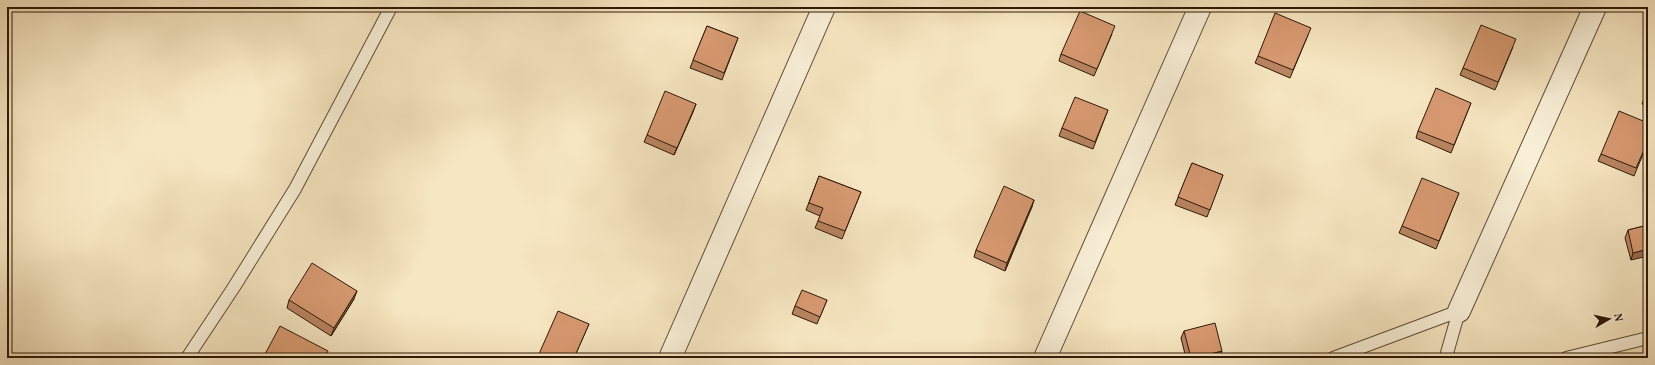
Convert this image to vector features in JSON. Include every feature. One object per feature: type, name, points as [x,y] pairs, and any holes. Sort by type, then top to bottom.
[{"type":"street","points":[[670,358],[824,7]]},
{"type":"street","points":[[1045,358],[1200,7]]},
{"type":"street","points":[[1459,311],[1595,7]]},
{"type":"lane","points":[[187,358],[234,287],[295,189],[391,7]]},
{"type":"lane","points":[[1333,358],[1459,311]]},
{"type":"lane","points":[[1450,358],[1447,353],[1459,311]]},
{"type":"lane","points":[[1566,358],[1648,338]]},
{"type":"building","points":[[1080,11],[1115,26],[1097,69],[1061,54]]},
{"type":"building","points":[[1275,13],[1311,28],[1293,70],[1258,56]]},
{"type":"building","points":[[1481,25],[1516,39],[1498,82],[1463,68]]},
{"type":"building","points":[[707,26],[738,38],[724,73],[693,60]]},
{"type":"building","points":[[1436,88],[1471,103],[1454,145],[1418,131]]},
{"type":"building","points":[[1648,88],[1648,98],[1644,96]]},
{"type":"building","points":[[665,91],[696,104],[677,148],[647,135]]},
{"type":"building","points":[[1075,97],[1108,110],[1095,142],[1062,128]]},
{"type":"building","points":[[1619,111],[1648,123],[1648,141],[1636,168],[1601,154]]},
{"type":"building","points":[[1192,163],[1223,175],[1210,210],[1178,197]]},
{"type":"building","points":[[819,176],[861,192],[845,231],[818,221],[823,208],[809,203]]},
{"type":"building","points":[[1422,178],[1459,193],[1439,241],[1402,226]]},
{"type":"building","points":[[1004,186],[1034,200],[1007,263],[976,250]]},
{"type":"building","points":[[1648,225],[1648,249],[1633,253],[1628,230]]},
{"type":"building","points":[[312,263],[357,291],[334,328],[289,300]]},
{"type":"building","points":[[802,290],[827,300],[820,317],[795,306]]},
{"type":"building","points":[[558,311],[589,324],[574,358],[548,358],[539,354]]},
{"type":"building","points":[[1215,323],[1222,351],[1191,358],[1184,331]]},
{"type":"building","points":[[280,326],[328,351],[325,358],[263,358]]}]
